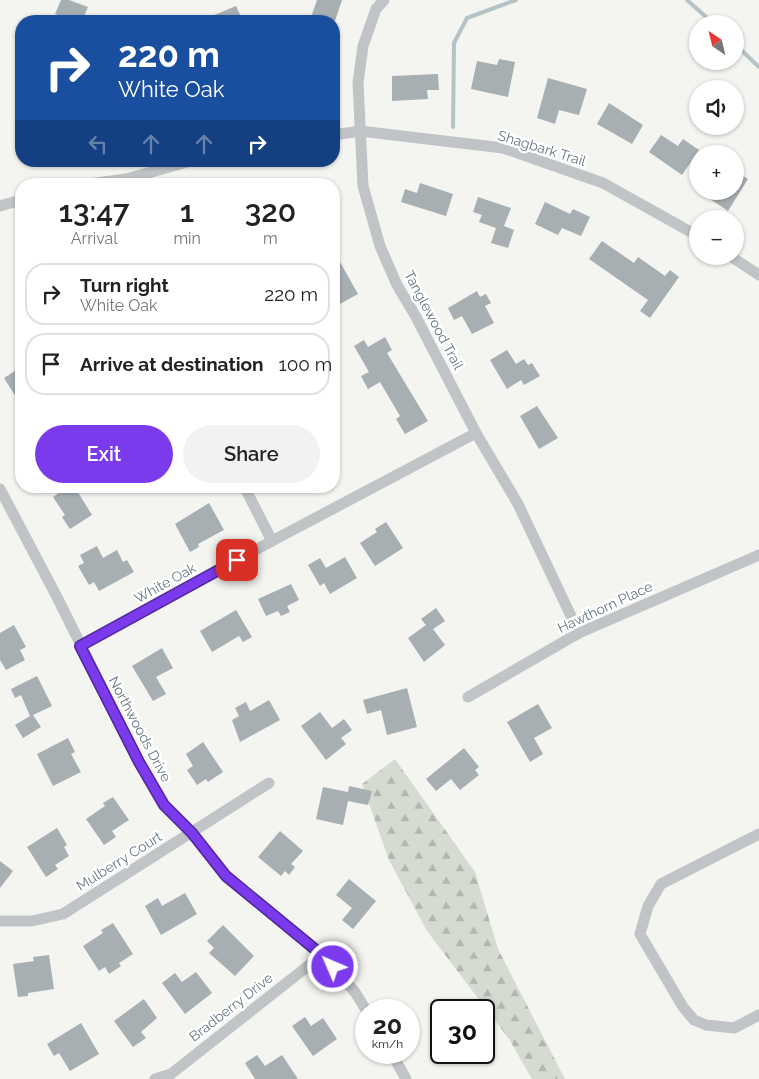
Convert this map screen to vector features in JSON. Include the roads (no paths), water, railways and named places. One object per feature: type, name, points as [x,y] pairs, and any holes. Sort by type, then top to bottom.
[{"type":"street","name":"Tanglewood Trail","points":[[384,0],[376,9],[363,46],[358,82],[363,186],[380,246],[397,285],[416,317],[476,433],[518,504],[579,633]]},
{"type":"street","name":"Shagbark Trail","points":[[340,134],[360,130],[503,148],[603,183],[689,231]]},
{"type":"street","points":[[130,178],[168,167]]},
{"type":"street","points":[[0,206],[15,202]]},
{"type":"street","points":[[744,265],[759,275]]},
{"type":"street","name":"White Oak","points":[[80,646],[272,541],[476,433]]},
{"type":"street","name":"Northwoods Drive","points":[[0,489],[57,597],[139,762],[164,805],[192,833],[226,876],[322,955],[359,999]]},
{"type":"street","points":[[248,493],[272,541]]},
{"type":"street","name":"Hawthorn Place","points":[[468,697],[579,633],[759,555]]},
{"type":"street","name":"Mulberry Court","points":[[0,921],[32,921],[63,914],[269,783]]},
{"type":"street","points":[[759,834],[661,884],[648,906],[640,934],[683,1007],[694,1020],[706,1025],[734,1028],[759,1015]]},
{"type":"street","name":"Bradberry Drive","points":[[155,1079],[171,1074],[322,955]]},
{"type":"street","points":[[398,1064],[406,1079]]},
{"type":"waterway","points":[[453,127],[454,43],[467,18],[516,0]]},
{"type":"waterway","points":[[687,0],[704,15]]},
{"type":"waterway","points":[[744,53],[759,67]]}]
